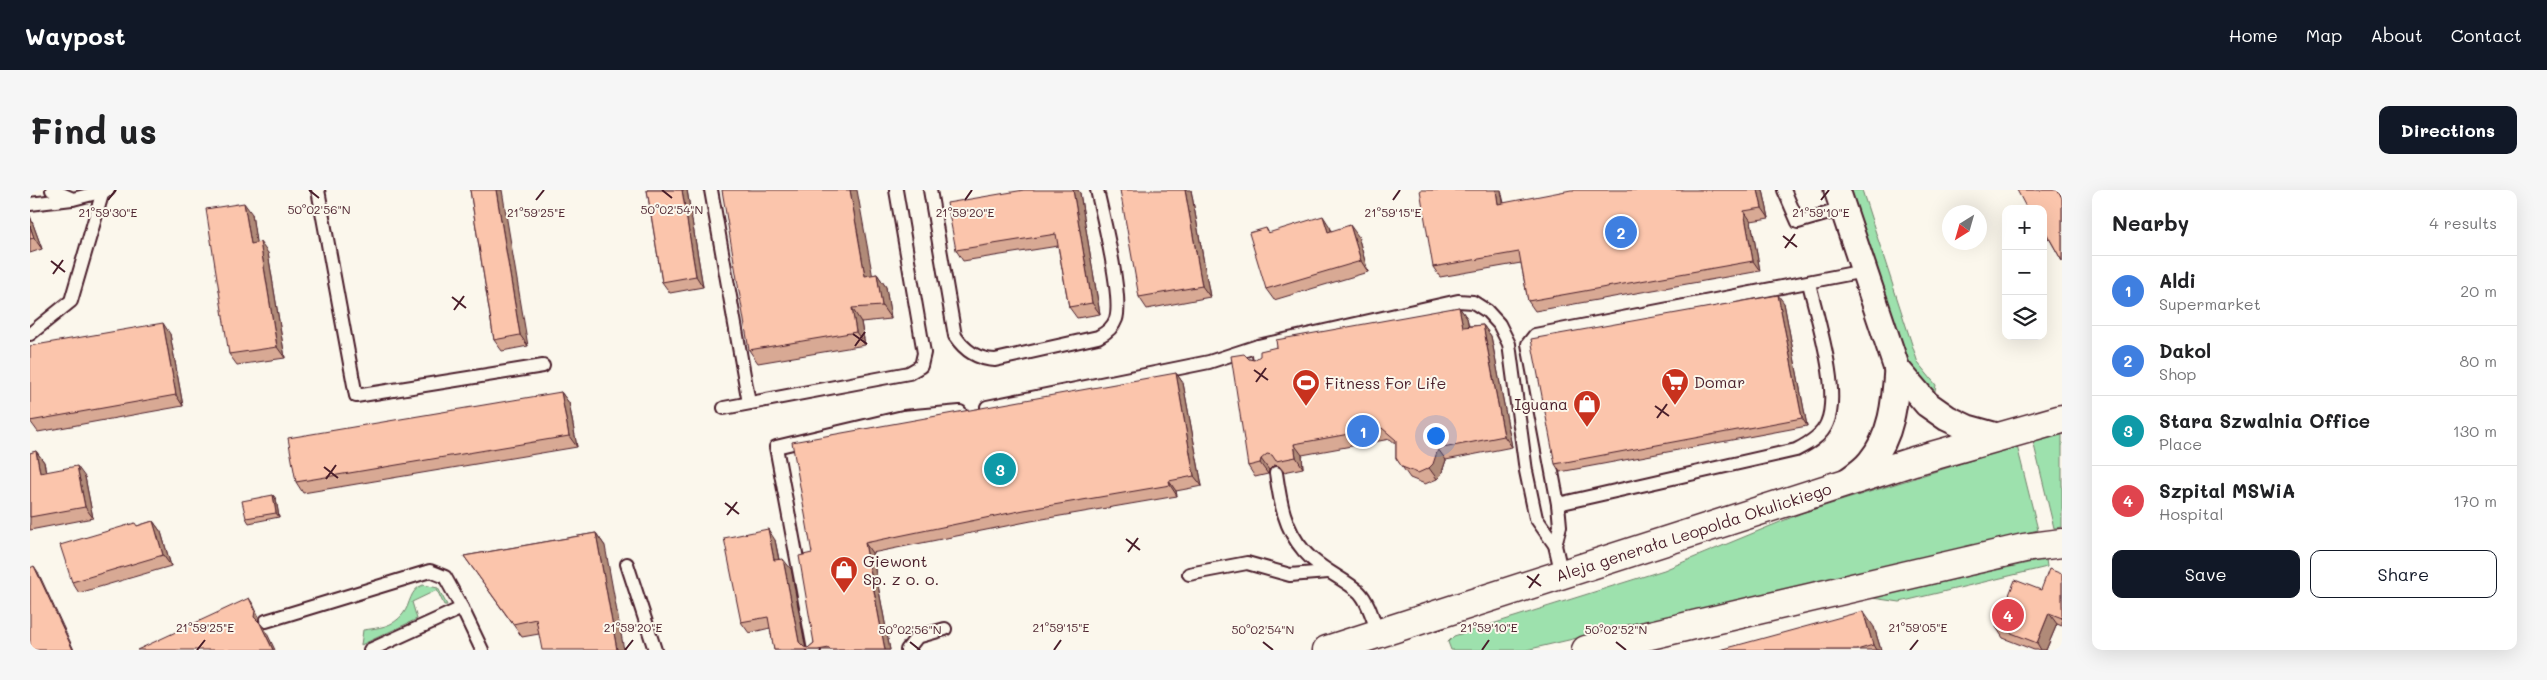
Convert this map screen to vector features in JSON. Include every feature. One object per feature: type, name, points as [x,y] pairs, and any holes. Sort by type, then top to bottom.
[{"type":"main road","name":"Aleja generała Leopolda Okulickiego","points":[[1327,650],[1392,637],[1562,575],[1997,436],[2062,419]]},
{"type":"main road","points":[[1586,650],[1648,643],[2024,548],[2062,542]]},
{"type":"street","points":[[1840,200],[1897,370],[1895,404],[1886,437],[1870,463],[1844,484]]},
{"type":"street","points":[[1897,370],[1927,404],[1947,418],[1968,428],[1997,436]]},
{"type":"lane","points":[[318,190],[356,396],[543,366]]},
{"type":"lane","points":[[711,190],[749,403]]},
{"type":"lane","points":[[724,408],[909,373],[921,366],[924,353],[896,190]]},
{"type":"lane","points":[[930,190],[956,336],[962,346],[984,360],[995,360],[1098,337],[1112,327],[1118,308],[1118,297],[1098,190]]},
{"type":"lane","points":[[1784,190],[1798,222],[1840,200]]},
{"type":"lane","points":[[30,204],[63,194],[105,191],[71,301],[30,334]]},
{"type":"lane","points":[[1554,545],[1560,526],[1558,504],[1528,344],[1535,335],[1864,271]]},
{"type":"lane","points":[[1558,504],[1796,450],[1813,441],[1827,425],[1831,412],[1833,391],[1809,283]]},
{"type":"lane","points":[[814,650],[776,447],[903,417],[953,414],[1209,362],[1258,346],[1458,301],[1473,302],[1487,311],[1500,324],[1509,344],[1526,471],[1536,518],[1554,545],[1562,575]]},
{"type":"lane","points":[[1258,346],[1260,363]]},
{"type":"lane","points":[[1276,473],[1281,508],[1291,533],[1304,552],[1328,572],[1359,593],[1392,637]]},
{"type":"lane","points":[[627,564],[655,650]]},
{"type":"lane","points":[[1189,574],[1247,564],[1290,575],[1328,572]]},
{"type":"lane","points":[[266,622],[430,571],[445,577],[482,650]]},
{"type":"lane","points":[[370,650],[462,608]]},
{"type":"lane","points":[[907,650],[917,637],[945,628]]},
{"type":"green space","points":[[1851,190],[1862,190],[1918,363],[1936,385],[1934,396],[1908,366]]},
{"type":"green space","points":[[2062,433],[2062,527],[2054,528],[2033,441]]},
{"type":"green space","points":[[2017,446],[2038,530],[1526,650],[1451,650],[1448,642],[1454,636],[1664,570],[1802,513]]},
{"type":"green space","points":[[2046,559],[2047,567],[1900,602],[1872,598]]},
{"type":"green space","points":[[423,585],[438,588],[447,605],[444,605],[437,590],[412,602],[417,619],[361,645],[363,630],[395,622],[406,610],[415,590]]},
{"type":"building","points":[[470,190],[496,190],[520,335],[494,340]]},
{"type":"building","points":[[647,190],[682,190],[696,276],[662,282]]},
{"type":"building","points":[[722,190],[850,190],[865,276],[877,274],[882,306],[852,308],[856,332],[749,350]]},
{"type":"building","points":[[1024,190],[1073,190],[1092,303],[1069,307],[1056,234],[956,250],[947,203]]},
{"type":"building","points":[[1120,190],[1185,190],[1202,286],[1139,297]]},
{"type":"building","points":[[1420,190],[1496,190],[1498,204],[1571,190],[1758,190],[1762,208],[1744,211],[1753,261],[1528,301],[1519,252],[1433,267]]},
{"type":"building","points":[[2017,190],[2058,190],[2062,198],[2062,261],[2047,234],[2047,205],[2025,205]]},
{"type":"building","points":[[244,203],[251,244],[260,242],[277,347],[229,354],[206,209]]},
{"type":"building","points":[[1323,216],[1328,232],[1350,225],[1361,261],[1266,289],[1249,233],[1266,228],[1268,233]]},
{"type":"building","points":[[30,226],[34,238],[30,239]]},
{"type":"building","name":"Domar","points":[[1778,295],[1802,418],[1555,464],[1531,339]]},
{"type":"building","points":[[1459,307],[1463,327],[1483,325],[1504,436],[1438,449],[1433,464],[1418,473],[1402,467],[1396,458],[1396,440],[1382,428],[1294,444],[1296,457],[1276,461],[1272,455],[1267,454],[1261,459],[1260,463],[1248,466],[1231,356],[1244,354],[1249,359],[1254,360],[1260,356],[1260,351],[1277,347],[1276,340]]},
{"type":"building","points":[[163,323],[176,395],[30,421],[30,346]]},
{"type":"building","points":[[1176,373],[1194,476],[1169,481],[1170,485],[1024,510],[865,543],[885,650],[830,650],[829,648],[818,650],[774,650],[768,617],[741,622],[724,538],[768,529],[774,560],[783,559],[799,642],[808,648],[814,643],[799,556],[812,553],[792,442]]},
{"type":"building","points":[[561,392],[569,436],[296,482],[288,438]]},
{"type":"building","points":[[36,451],[40,473],[77,466],[85,507],[30,517],[30,453]]},
{"type":"building","points":[[273,495],[276,513],[246,518],[242,501]]},
{"type":"building","points":[[153,521],[163,555],[72,582],[60,545],[135,523],[137,526]]},
{"type":"building","points":[[596,533],[617,650],[542,650],[536,619],[513,624],[464,556]]},
{"type":"building","points":[[34,566],[73,650],[30,650],[30,568]]},
{"type":"building","points":[[2049,569],[2062,574],[2062,618],[2049,613],[2037,643],[1996,627],[2015,580],[2041,590]]},
{"type":"building","points":[[249,598],[255,611],[254,617],[260,623],[273,650],[137,650]]},
{"type":"building","points":[[1863,611],[1873,645],[1857,650],[1720,650]]},
{"type":"place","name":"Dakol","points":[[1621,232]]},
{"type":"place","name":"Domar","points":[[1675,406]]},
{"type":"place","name":"Fitness For Life","points":[[1306,407]]},
{"type":"place","name":"Iguana","points":[[1587,428]]},
{"type":"place","name":"Aldi","points":[[1363,431]]},
{"type":"place","name":"Stara Szwalnia Office","points":[[1000,469]]},
{"type":"place","name":"Giewont Sp. z o. o.","points":[[844,594]]},
{"type":"place","name":"Szpital MSWiA","points":[[2008,615]]}]
